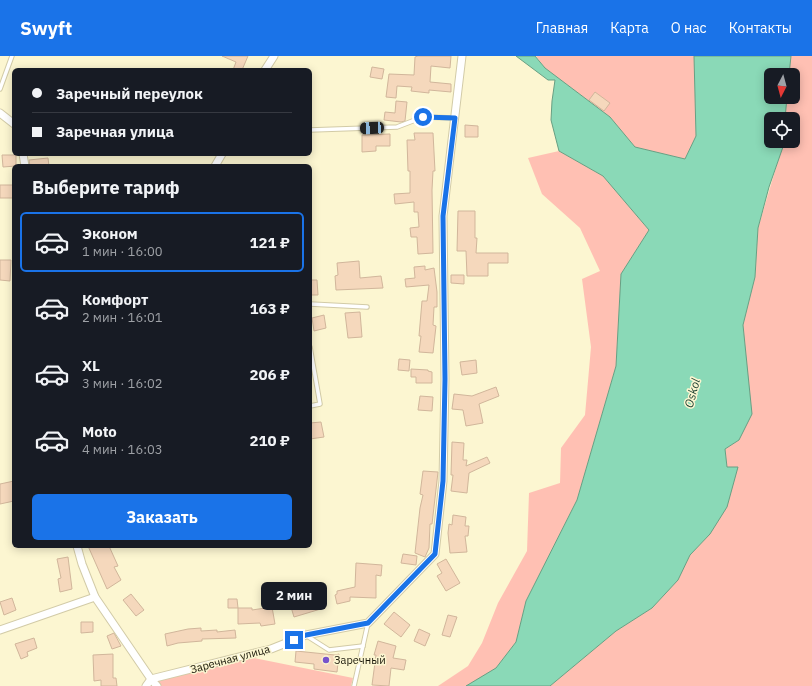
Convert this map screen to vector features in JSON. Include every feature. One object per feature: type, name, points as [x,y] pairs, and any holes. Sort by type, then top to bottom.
[{"type":"street","points":[[267,68],[274,56]]},
{"type":"street","points":[[368,623],[435,554],[443,481],[445,379],[443,216],[462,56]]},
{"type":"street","points":[[0,113],[12,122]]},
{"type":"street","points":[[78,548],[95,597],[157,686]]},
{"type":"street","points":[[0,630],[95,597]]},
{"type":"street","name":"Заречная улица","points":[[151,679],[271,649],[306,635],[368,623]]},
{"type":"street","points":[[146,686],[151,679]]},
{"type":"lane","points":[[0,89],[12,56]]},
{"type":"lane","points":[[312,130],[397,127],[423,117],[455,118]]},
{"type":"lane","points":[[312,304],[367,307]]},
{"type":"lane","points":[[312,358],[320,404],[312,406]]},
{"type":"lane","points":[[354,686],[368,623]]},
{"type":"lane","points":[[306,635],[329,650],[363,646]]},
{"type":"shaded area","points":[[536,56],[694,56],[696,136],[685,159],[635,147],[610,117],[545,68]]},
{"type":"shaded area","points":[[791,56],[812,56],[812,686],[550,686],[616,631],[652,608],[678,580],[690,555],[710,534],[738,467],[727,468],[725,449],[739,440],[746,365],[743,325],[755,277],[758,228],[782,148],[800,148],[800,112],[786,112],[786,104],[800,104],[800,68],[790,68]]},
{"type":"shaded area","points":[[559,151],[603,176],[649,230],[621,274],[616,366],[577,500],[526,601],[516,642],[496,668],[475,682],[466,686],[438,686],[468,666],[482,643],[498,603],[527,551],[529,493],[560,483],[561,448],[585,415],[591,347],[582,279],[600,271],[580,228],[542,194],[528,158]]},
{"type":"shaded area","points":[[254,658],[353,678],[351,686],[161,686],[156,681]]},
{"type":"water","name":"Oskol","points":[[516,56],[535,56],[545,68],[610,117],[635,147],[685,159],[696,136],[694,56],[791,56],[790,68],[764,68],[764,104],[786,104],[786,112],[764,112],[764,148],[783,148],[769,187],[758,228],[755,277],[743,325],[752,414],[739,440],[725,449],[727,467],[738,467],[727,507],[710,534],[690,555],[678,580],[652,608],[616,631],[550,686],[466,686],[496,668],[516,642],[526,601],[577,500],[616,366],[621,274],[649,230],[603,176],[559,151],[551,120],[555,80],[548,80]]},
{"type":"building","points":[[222,56],[248,56],[243,68],[234,68],[236,62]]},
{"type":"building","points":[[451,56],[450,68],[431,66],[430,82],[451,84],[451,92],[429,90],[429,93],[411,91],[412,87],[397,86],[396,98],[386,97],[389,74],[414,75],[415,57]]},
{"type":"building","points":[[372,67],[384,69],[382,79],[370,77]]},
{"type":"building","points":[[595,92],[610,103],[604,111],[589,100]]},
{"type":"building","points":[[396,101],[407,102],[405,121],[384,120],[385,112],[395,113]]},
{"type":"building","points":[[465,125],[478,126],[478,137],[465,137]]},
{"type":"building","points":[[414,133],[433,133],[435,171],[433,171],[432,190],[433,253],[418,254],[417,237],[411,237],[410,228],[419,227],[418,212],[414,212],[414,202],[395,204],[394,194],[410,193],[410,171],[408,171],[407,140],[415,140]]},
{"type":"building","points":[[390,134],[390,146],[376,146],[376,151],[362,152],[362,135]]},
{"type":"building","points":[[2,155],[16,156],[16,164],[12,164],[12,166],[3,167]]},
{"type":"building","points":[[48,158],[49,164],[30,164],[29,160]]},
{"type":"building","points":[[0,185],[12,185],[12,198],[0,198]]},
{"type":"building","points":[[458,211],[475,211],[475,238],[477,238],[476,253],[508,253],[508,263],[488,263],[488,276],[467,276],[466,251],[457,251]]},
{"type":"building","points":[[0,260],[11,260],[10,281],[0,280]]},
{"type":"building","points":[[359,261],[360,278],[381,276],[383,288],[336,290],[335,276],[338,275],[337,263]]},
{"type":"building","points":[[425,266],[425,270],[434,268],[437,292],[437,307],[434,307],[433,325],[436,326],[433,353],[419,352],[422,301],[427,301],[429,285],[406,287],[405,279],[415,278],[414,267]]},
{"type":"building","points":[[451,275],[464,275],[464,284],[451,283]]},
{"type":"building","points":[[312,280],[317,280],[318,295],[312,295]]},
{"type":"building","points":[[360,312],[362,337],[348,338],[345,313]]},
{"type":"building","points":[[324,315],[326,328],[314,331],[312,318]]},
{"type":"building","points":[[399,359],[410,360],[409,371],[398,370]]},
{"type":"building","points":[[476,360],[477,373],[462,375],[460,362]]},
{"type":"building","points":[[411,369],[428,370],[432,372],[432,383],[416,383],[416,377],[411,377]]},
{"type":"building","points":[[496,387],[499,396],[479,404],[483,423],[466,426],[463,410],[452,409],[454,394],[472,396]]},
{"type":"building","points":[[420,396],[433,397],[432,411],[418,410]]},
{"type":"building","points":[[321,422],[324,437],[312,439],[312,423]]},
{"type":"building","points":[[452,442],[464,443],[463,460],[467,460],[466,466],[487,457],[490,463],[469,473],[467,493],[451,491],[453,475],[451,475]]},
{"type":"building","points":[[423,471],[438,472],[432,524],[430,524],[429,548],[425,557],[415,553],[423,495],[420,494]]},
{"type":"building","points":[[12,481],[12,501],[0,504],[0,484]]},
{"type":"building","points":[[453,515],[466,517],[465,526],[469,526],[468,536],[465,536],[467,552],[450,553],[448,533],[449,524],[452,525]]},
{"type":"building","points":[[89,548],[110,548],[118,566],[114,567],[121,580],[107,589]]},
{"type":"building","points":[[403,554],[417,556],[416,565],[401,563]]},
{"type":"building","points":[[68,557],[72,589],[60,592],[58,579],[61,578],[57,559]]},
{"type":"building","points":[[446,559],[460,583],[446,591],[437,576],[442,573],[437,564]]},
{"type":"building","points":[[356,563],[382,565],[381,576],[376,575],[376,598],[350,597],[350,601],[337,604],[335,595],[337,594],[337,591],[355,587]]},
{"type":"building","points":[[288,586],[301,586],[301,593],[288,593]]},
{"type":"building","points":[[131,594],[144,610],[136,616],[123,600]]},
{"type":"building","points":[[12,598],[16,610],[4,615],[0,602]]},
{"type":"building","points":[[228,599],[237,599],[238,608],[228,608]]},
{"type":"building","points":[[321,599],[324,608],[294,617],[291,607]]},
{"type":"building","points":[[272,607],[275,624],[261,626],[260,623],[238,624],[238,608],[252,608],[252,610]]},
{"type":"building","points":[[394,612],[410,625],[401,637],[384,624]]},
{"type":"building","points":[[448,615],[457,617],[450,637],[442,635]]},
{"type":"building","points":[[81,622],[93,622],[93,632],[81,633]]},
{"type":"building","points":[[201,628],[201,631],[217,630],[217,632],[235,630],[236,638],[202,639],[202,641],[178,643],[167,646],[165,634]]},
{"type":"building","points":[[419,629],[430,634],[425,646],[414,641]]},
{"type":"building","points":[[114,633],[121,646],[112,649],[107,636]]},
{"type":"building","points":[[34,638],[37,648],[27,652],[28,656],[21,659],[15,644]]},
{"type":"building","points":[[378,641],[396,646],[393,658],[406,660],[404,670],[391,668],[389,686],[372,685],[376,655],[374,655]]},
{"type":"building","points":[[296,651],[335,655],[339,654],[337,672],[314,669],[314,664],[295,662]]},
{"type":"building","points":[[113,654],[113,678],[116,678],[117,686],[101,686],[101,680],[94,681],[93,655]]},
{"type":"place","name":"Заречный","points":[[326,660]]},
{"type":"route","points":[[294,640],[306,635],[368,623],[435,554],[443,481],[445,379],[443,216],[455,118],[423,117]]}]
